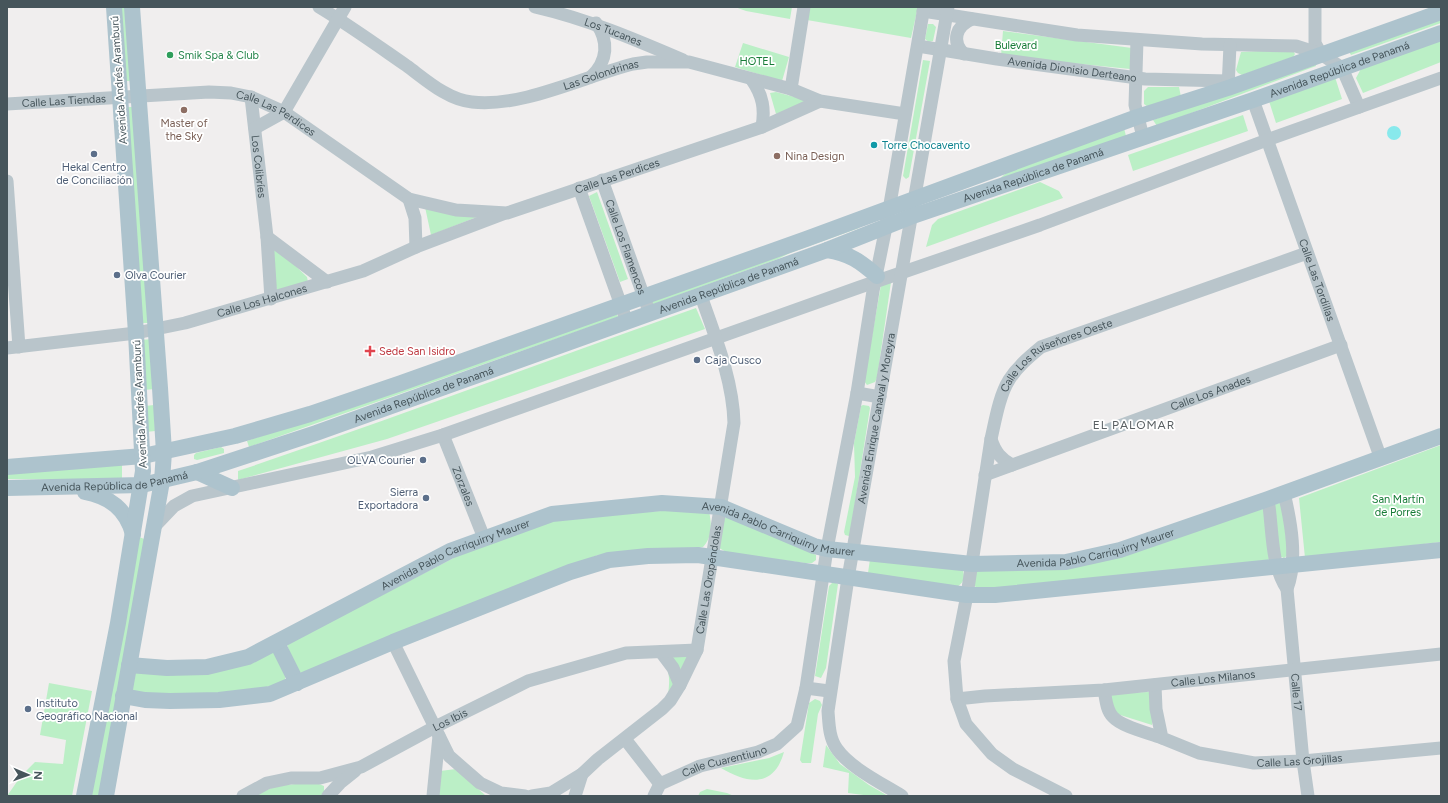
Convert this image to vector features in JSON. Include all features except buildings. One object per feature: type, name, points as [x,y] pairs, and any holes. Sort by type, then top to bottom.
[{"type":"main road","name":"Avenida Andrés Aramburú","points":[[84,796],[118,623],[142,485],[143,456],[140,398],[114,7]]},
{"type":"main road","name":"Avenida Andrés Aramburú","points":[[106,796],[154,530],[162,481],[164,452],[132,7]]},
{"type":"main road","name":"Avenida República de Panamá","points":[[7,467],[143,456],[235,436],[310,414],[402,383],[889,209],[1137,117],[1321,54],[1433,12]]},
{"type":"main road","name":"Avenida República de Panamá","points":[[7,488],[66,488],[142,485],[197,472],[240,459],[701,296],[827,250],[910,217],[1253,100],[1441,33]]},
{"type":"main road","points":[[827,250],[852,256],[876,279]]},
{"type":"main road","points":[[140,398],[161,397]]},
{"type":"main road","points":[[235,436],[240,459]]},
{"type":"main road","name":"Avenida Pablo Carriquirry Maurer","points":[[129,665],[167,668],[207,667],[248,657],[277,643],[410,570],[450,551],[552,514],[662,502],[721,507],[814,546],[827,549],[972,564],[1066,562],[1120,550],[1381,459],[1441,436]]},
{"type":"main road","points":[[197,472],[232,488]]},
{"type":"main road","points":[[66,488],[94,494],[112,502],[125,514],[134,531]]},
{"type":"main road","points":[[134,531],[138,523],[145,522],[150,524],[154,530]]},
{"type":"main road","points":[[123,696],[145,700],[170,701],[219,700],[270,694],[393,642],[570,572],[609,560],[648,556],[712,556],[967,595],[995,595],[1285,567],[1441,550]]},
{"type":"main road","points":[[277,643],[297,683]]},
{"type":"street","name":"Las Golondrinas","points":[[319,7],[338,18],[441,90],[471,102],[495,103],[526,97],[640,62],[689,62],[752,80],[791,89],[820,101],[905,114]]},
{"type":"street","points":[[255,128],[284,112],[345,7]]},
{"type":"street","name":"Los Tucanes","points":[[535,7],[565,14],[596,24],[689,62]]},
{"type":"street","points":[[791,89],[804,7]]},
{"type":"street","points":[[1314,7],[1314,37],[1321,54]]},
{"type":"street","points":[[830,691],[806,688],[827,549],[857,394],[924,9],[947,11],[972,19],[1077,35],[1230,45],[1296,46],[1321,54],[1342,68],[1359,107]]},
{"type":"street","name":"Avenida Enrique Canaval y Moreyra","points":[[902,796],[855,766],[837,749],[829,729],[828,711],[848,578],[947,11]]},
{"type":"street","points":[[964,54],[959,49],[956,42],[956,34],[960,27],[972,19]]},
{"type":"street","points":[[591,77],[602,64],[606,47],[601,30],[596,24]]},
{"type":"street","points":[[1137,40],[1135,78],[1137,117],[1143,137]]},
{"type":"street","points":[[1228,85],[1230,45]]},
{"type":"street","name":"Avenida Dionisio Derteano","points":[[918,46],[964,54],[1135,78],[1228,85]]},
{"type":"street","name":"Avenida República de Panamá","points":[[154,530],[164,515],[182,501],[205,493],[372,457],[444,435],[716,339],[876,279],[902,273],[1040,225],[1267,140],[1441,78]]},
{"type":"street","points":[[752,80],[759,90],[763,102],[764,115],[762,127]]},
{"type":"street","name":"Calle Las Perdices","points":[[121,97],[221,91],[251,97],[284,112],[409,199],[456,210],[507,213],[762,127],[820,101]]},
{"type":"street","name":"Calle Las Tiendas","points":[[7,104],[121,97]]},
{"type":"street","name":"Los Colibríes","points":[[251,97],[267,237],[271,299]]},
{"type":"street","name":"Calle Las Tordillas","points":[[1253,100],[1381,459]]},
{"type":"street","name":"Calle Los Flamencos","points":[[602,180],[650,314]]},
{"type":"street","points":[[7,181],[13,347]]},
{"type":"street","points":[[579,188],[627,322]]},
{"type":"street","points":[[409,199],[415,218],[416,247]]},
{"type":"street","name":"Calle Los Halcones","points":[[13,347],[155,330],[271,299],[363,271],[416,247],[507,213]]},
{"type":"street","points":[[267,237],[327,282]]},
{"type":"street","name":"Calle Los Ruiseñores Oeste","points":[[966,724],[957,698],[954,661],[967,595],[991,439],[996,417],[1008,381],[1019,366],[1041,347],[1308,253]]},
{"type":"street","name":"Calle Las Oropéndolas","points":[[532,796],[553,794],[582,774],[598,759],[662,709],[670,701],[680,685],[696,650],[721,507],[733,429],[734,410],[716,339],[701,296]]},
{"type":"street","name":"Calle Los Anades","points":[[985,475],[1341,345]]},
{"type":"street","points":[[857,394],[880,397]]},
{"type":"street","name":"Zorzales","points":[[444,435],[484,538]]},
{"type":"street","points":[[991,439],[994,449],[999,455],[1004,460],[1012,464]]},
{"type":"street","name":"Calle 17","points":[[1284,493],[1290,533],[1285,567],[1296,671],[1303,762],[1308,796]]},
{"type":"street","name":"Calle 17","points":[[1268,499],[1274,557],[1285,567]]},
{"type":"street","points":[[393,642],[449,756],[480,783],[501,793],[525,796]]},
{"type":"street","name":"Los Ibis","points":[[243,796],[267,782],[291,778],[320,778],[361,767],[437,732],[528,681],[626,653],[696,650]]},
{"type":"street","points":[[661,652],[673,668],[680,685]]},
{"type":"street","name":"Calle Los Milanos","points":[[957,698],[1104,690],[1296,671],[1441,654]]},
{"type":"street","points":[[1155,685],[1156,709],[1162,738]]},
{"type":"street","name":"Calle Cuarentiuno","points":[[657,790],[700,766],[758,752],[777,744],[797,726],[806,688]]},
{"type":"street","name":"Calle Las Grojillas","points":[[1104,690],[1107,708],[1113,718],[1128,726],[1199,753],[1229,760],[1254,763],[1303,762],[1441,748]]},
{"type":"street","points":[[985,696],[979,699],[971,709],[966,724],[992,754],[1013,769],[1066,796]]},
{"type":"street","points":[[433,796],[437,732]]},
{"type":"street","points":[[625,739],[657,790]]},
{"type":"street","points":[[328,796],[340,783],[361,767]]},
{"type":"street","name":"Calle Las Oropéndolas","points":[[575,796],[582,774]]},
{"type":"street","points":[[320,778],[325,782],[328,796]]},
{"type":"street","points":[[1039,783],[1048,796]]},
{"type":"green space","points":[[118,7],[130,7],[135,81],[124,81]]},
{"type":"green space","points":[[735,7],[792,7],[790,19],[746,11]]},
{"type":"green space","points":[[809,7],[918,7],[911,38],[807,20]]},
{"type":"green space","points":[[1441,19],[1441,23],[1351,55],[1348,50]]},
{"type":"green space","points":[[928,24],[933,24],[936,27],[933,41],[929,42],[925,39]]},
{"type":"green space","name":"Bulevard","points":[[1003,31],[1132,48],[1130,69],[1001,56]]},
{"type":"green space","points":[[1441,38],[1441,62],[1363,93],[1356,78],[1363,65]]},
{"type":"green space","name":"HOTEL","points":[[743,43],[789,57],[782,81],[735,67]]},
{"type":"green space","points":[[1292,49],[1295,54],[1293,57],[1242,75],[1236,70],[1241,52]]},
{"type":"green space","points":[[923,60],[930,61],[909,177],[906,179],[903,176]]},
{"type":"green space","points":[[1315,62],[1316,66],[1157,126],[1153,120]]},
{"type":"green space","points":[[1335,77],[1342,99],[1276,123],[1269,101]]},
{"type":"green space","points":[[1148,87],[1179,87],[1181,97],[1148,107],[1144,104],[1144,91]]},
{"type":"green space","points":[[776,92],[806,100],[809,103],[776,114],[770,93]]},
{"type":"green space","points":[[125,107],[135,107],[152,323],[139,323]]},
{"type":"green space","points":[[1243,115],[1248,131],[1133,171],[1128,155]]},
{"type":"green space","points":[[1124,128],[1126,136],[997,181],[1012,168]]},
{"type":"green space","points":[[1040,182],[1059,191],[1063,198],[926,247],[932,225],[938,219]]},
{"type":"green space","points":[[597,192],[628,279],[620,282],[589,196]]},
{"type":"green space","points":[[425,207],[439,212],[453,214],[482,215],[431,235]]},
{"type":"green space","points":[[859,226],[859,228],[790,253],[778,259],[651,305],[649,299]]},
{"type":"green space","points":[[270,247],[276,247],[307,277],[308,282],[277,292]]},
{"type":"green space","points":[[891,282],[877,378],[875,382],[867,385],[864,381],[881,285]]},
{"type":"green space","points":[[696,308],[705,329],[387,439],[238,480],[238,471]]},
{"type":"green space","points":[[616,312],[618,317],[249,447],[247,441]]},
{"type":"green space","points":[[153,339],[156,389],[142,390],[140,340]]},
{"type":"green space","points":[[154,405],[155,431],[146,432],[145,406]]},
{"type":"green space","points":[[861,406],[869,406],[870,408],[849,536],[845,535],[844,532],[855,477],[854,443]]},
{"type":"green space","name":"San Martín de Porres","points":[[1441,445],[1441,542],[1305,558],[1299,498]]},
{"type":"green space","points":[[221,447],[224,449],[224,453],[197,460],[194,459],[194,455],[196,453]]},
{"type":"green space","points":[[122,464],[122,480],[7,479],[7,469]]},
{"type":"green space","points":[[1282,502],[1288,555],[1284,558],[1279,556],[1274,505]]},
{"type":"green space","points":[[1261,507],[1267,508],[1271,557],[1268,560],[979,591],[974,585],[977,569],[1062,566]]},
{"type":"green space","points":[[685,510],[709,512],[711,521],[710,535],[703,547],[598,555],[301,673],[293,664],[287,644],[475,547],[551,520],[592,514]]},
{"type":"green space","points":[[730,517],[816,555],[816,560],[812,563],[805,563],[728,553],[719,548],[724,518]]},
{"type":"green space","points":[[139,537],[147,540],[99,796],[88,796]]},
{"type":"green space","points":[[870,559],[963,570],[964,578],[963,582],[957,587],[868,573]]},
{"type":"green space","points":[[833,582],[838,584],[826,668],[821,678],[815,676],[829,586]]},
{"type":"green space","points":[[275,650],[286,676],[284,682],[242,694],[169,695],[132,692],[135,672]]},
{"type":"green space","points":[[691,655],[668,695],[669,678],[667,669],[661,660],[656,656]]},
{"type":"green space","points":[[49,683],[92,691],[72,796],[7,796],[21,776],[35,762],[63,764],[66,740],[40,735]]},
{"type":"green space","points":[[1149,692],[1155,706],[1152,725],[1117,714],[1111,704],[1110,693]]},
{"type":"green space","points":[[815,699],[820,701],[822,705],[818,714],[811,763],[802,763],[800,760],[809,703]]},
{"type":"green space","points":[[826,745],[840,764],[869,785],[888,796],[871,796],[848,793],[849,773],[823,767]]},
{"type":"green space","points":[[784,752],[780,764],[774,772],[759,780],[741,777],[721,768],[769,758]]},
{"type":"green space","points":[[456,769],[485,795],[489,796],[438,796],[440,771]]},
{"type":"green space","points":[[314,782],[324,786],[324,796],[253,796],[276,786]]},
{"type":"green space","points":[[707,789],[734,796],[698,796],[700,792]]},
{"type":"water","points":[[1394,126],[1399,128],[1401,133],[1399,138],[1394,140],[1389,138],[1387,133],[1389,128]]},
{"type":"place","name":"Smik Spa & Club","points":[[170,55]]},
{"type":"place","name":"Master of the Sky","points":[[184,110]]},
{"type":"place","name":"Torre Chocavento","points":[[874,145]]},
{"type":"place","name":"Hekal Centro de Conciliación","points":[[94,154]]},
{"type":"place","name":"Nina Design","points":[[777,156]]},
{"type":"place","name":"Olva Courier","points":[[117,275]]},
{"type":"place","name":"Sede San Isidro","points":[[370,351]]},
{"type":"place","name":"Caja Cusco","points":[[697,360]]},
{"type":"place","name":"OLVA Courier","points":[[423,460]]},
{"type":"place","name":"Sierra Exportadora","points":[[426,498]]},
{"type":"place","name":"Instituto Geográfico Nacional","points":[[28,709]]},
{"type":"district","name":"EL PALOMAR","points":[[1134,425]]}]
